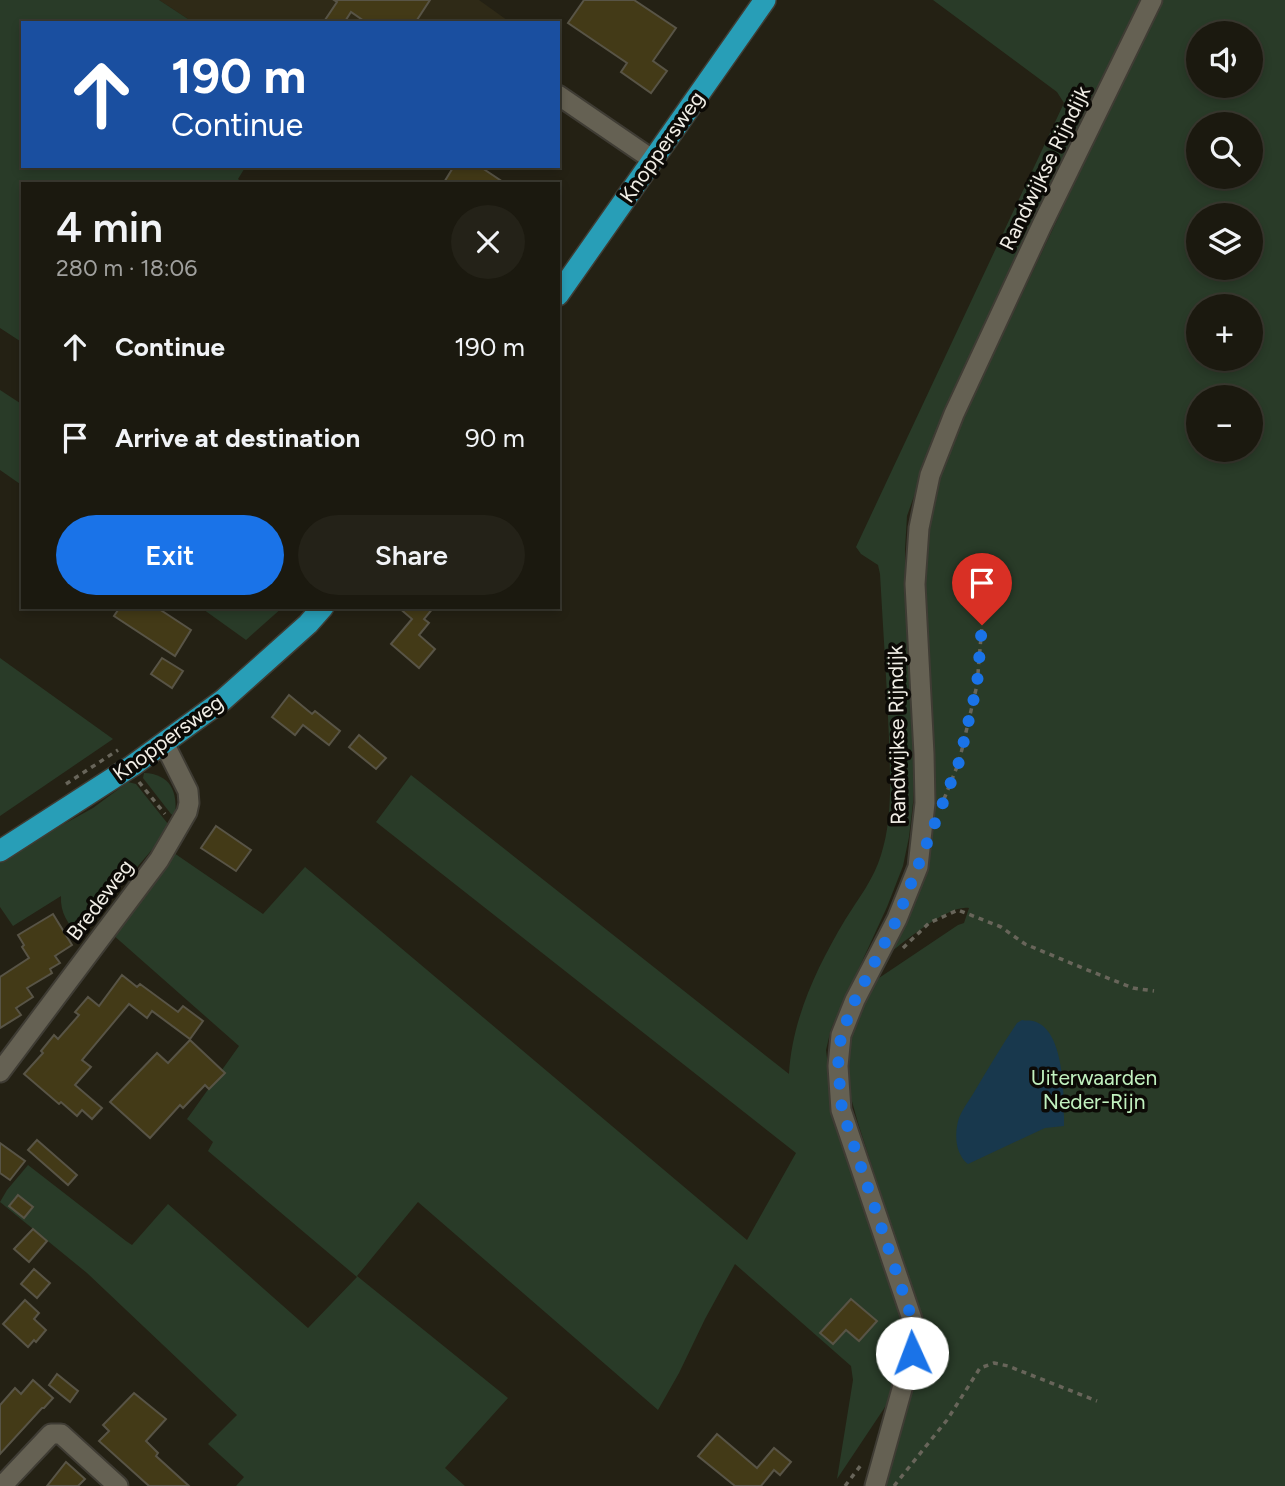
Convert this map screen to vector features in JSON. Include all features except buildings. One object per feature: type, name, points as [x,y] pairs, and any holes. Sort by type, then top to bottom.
[{"type":"main road","name":"Knoppersweg","points":[[560,292],[765,0]]},
{"type":"main road","name":"Knoppersweg","points":[[0,851],[132,766],[223,700],[321,609]]},
{"type":"street","name":"Randwijkse Rijndijk","points":[[875,1486],[912,1353],[912,1319],[842,1110],[838,1066],[841,1035],[855,1000],[897,919],[918,867],[925,803],[915,584],[919,528],[930,475],[954,414],[1042,225],[1152,0]]},
{"type":"street","points":[[560,96],[653,160]]},
{"type":"street","name":"Bredeweg","points":[[0,1072],[159,860],[187,812],[188,791],[164,743]]},
{"type":"street","points":[[2,1486],[51,1434],[61,1434],[118,1486]]},
{"type":"path","points":[[941,808],[959,762],[977,685],[982,625]]},
{"type":"path","points":[[132,766],[136,778],[178,829]]},
{"type":"path","points":[[899,952],[929,923],[958,910],[1001,928],[1025,944],[1073,964],[1133,988],[1154,991]]},
{"type":"path","points":[[894,1486],[947,1420],[980,1368],[994,1363],[1008,1366],[1097,1401]]},
{"type":"shaded area","points":[[159,0],[479,0],[508,21],[191,21]]},
{"type":"green space","points":[[0,0],[159,0],[191,21],[21,21],[21,168],[245,168],[238,179],[242,182],[21,182],[21,342],[0,328]]},
{"type":"green space","points":[[933,0],[1140,0],[919,482],[907,516],[905,586],[914,768],[909,837],[903,866],[831,1029],[826,1050],[829,1074],[896,1299],[902,1328],[887,1404],[837,1479],[853,1380],[851,1366],[735,1264],[658,1410],[418,1202],[357,1276],[508,1398],[445,1468],[465,1486],[236,1486],[244,1477],[208,1444],[237,1415],[87,1273],[0,1202],[28,1165],[132,1245],[168,1204],[308,1328],[357,1277],[208,1151],[213,1142],[187,1119],[239,1046],[112,934],[174,853],[263,914],[305,867],[747,1240],[796,1153],[376,822],[411,775],[789,1074],[795,1033],[808,994],[835,938],[874,872],[887,827],[890,797],[889,753],[880,574],[878,565],[861,554],[856,547],[1064,103],[1057,92]]},
{"type":"green space","name":"Uiterwaarden Neder-Rijn","points":[[1161,0],[1285,0],[1285,1486],[881,1486],[914,1296],[846,1080],[851,1027],[870,984],[964,923],[969,908],[960,908],[938,918],[884,957],[914,895],[924,549],[934,494],[948,454]]},
{"type":"green space","points":[[0,390],[21,404],[21,485],[0,470]]},
{"type":"green space","points":[[203,609],[281,609],[246,640]]},
{"type":"green space","points":[[0,658],[113,739],[0,816]]},
{"type":"green space","points":[[144,773],[166,780],[175,799],[175,816],[143,778]]},
{"type":"green space","points":[[128,782],[136,784],[168,824],[168,831],[78,936],[63,913],[61,896],[13,926],[0,907],[0,862],[93,808]]},
{"type":"water","points":[[1022,1020],[1033,1021],[1044,1027],[1052,1037],[1061,1067],[1064,1126],[1045,1128],[968,1164],[960,1155],[957,1143],[959,1118],[1005,1041]]},
{"type":"route","points":[[912,1353],[912,1319],[842,1110],[838,1066],[841,1035],[855,1000],[897,919],[959,762],[977,685],[982,625]]}]
